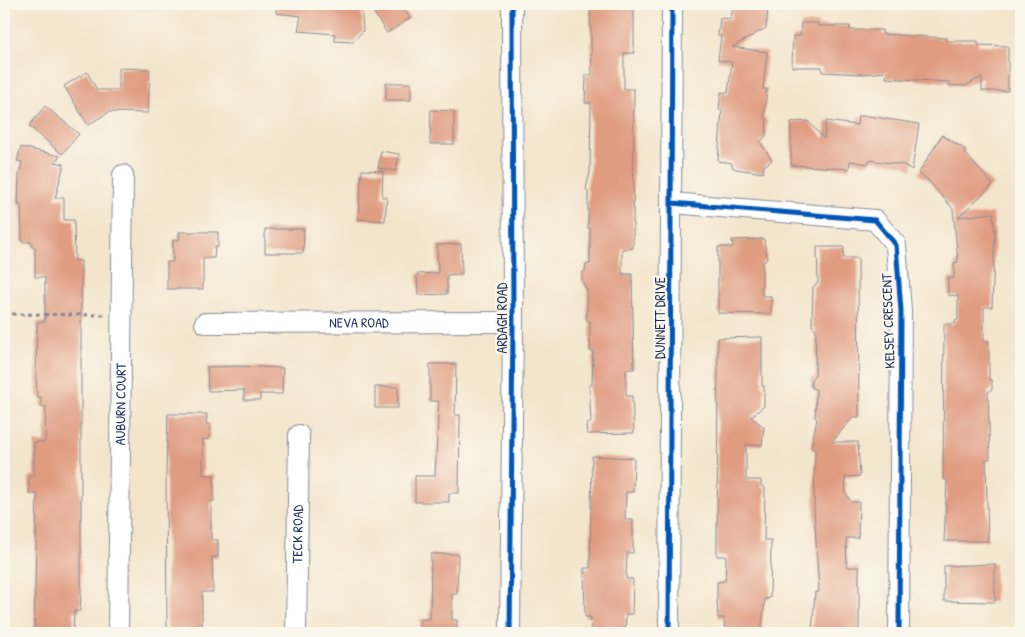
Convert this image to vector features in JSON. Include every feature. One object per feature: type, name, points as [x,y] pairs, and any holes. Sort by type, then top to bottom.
[{"type":"street","name":"ARDAGH ROAD","points":[[510,633],[513,322],[512,4]]},
{"type":"street","name":"DUNNETT DRIVE","points":[[669,633],[672,4]]},
{"type":"street","name":"AUBURN COURT","points":[[118,633],[123,315],[123,175]]},
{"type":"street","name":"KELSEY CRESCENT","points":[[672,203],[875,220],[896,245],[902,311],[899,633]]},
{"type":"street","name":"NEVA ROAD","points":[[205,323],[513,322]]},
{"type":"street","name":"TECK ROAD","points":[[296,633],[299,435]]},
{"type":"path","points":[[4,314],[123,315]]},
{"type":"building","points":[[276,4],[361,4],[363,31],[353,42],[335,41],[335,34],[298,31],[301,16],[276,13]]},
{"type":"building","points":[[368,4],[400,4],[410,18],[387,33]]},
{"type":"building","points":[[634,5],[634,53],[624,53],[624,89],[634,89],[633,248],[622,249],[622,274],[632,274],[634,369],[626,369],[626,396],[632,396],[634,433],[587,434],[586,425],[591,422],[589,385],[592,385],[593,351],[590,351],[590,321],[587,321],[587,290],[582,281],[582,273],[585,271],[586,264],[590,264],[590,228],[588,228],[588,191],[586,189],[590,172],[591,103],[585,103],[586,75],[592,75],[590,6]]},
{"type":"building","points":[[733,6],[768,9],[766,28],[732,47],[767,52],[763,89],[767,89],[764,118],[767,119],[766,136],[760,142],[772,160],[764,166],[763,173],[736,169],[732,167],[732,163],[718,161],[722,110],[719,110],[721,92],[728,93],[732,62],[718,60],[721,36],[718,36],[720,18],[731,19]]},
{"type":"building","points":[[801,23],[818,23],[818,26],[850,26],[850,30],[882,30],[882,34],[946,38],[946,41],[978,41],[978,45],[1008,46],[1008,91],[982,91],[982,77],[965,86],[949,85],[949,82],[886,78],[887,72],[863,74],[822,72],[822,67],[792,67],[793,36],[800,36]]},
{"type":"building","points":[[119,68],[150,69],[148,113],[109,112],[88,125],[64,86],[87,72],[97,90],[119,90]]},
{"type":"building","points":[[386,83],[411,83],[411,100],[386,100]]},
{"type":"building","points":[[45,106],[79,134],[62,154],[29,126]]},
{"type":"building","points":[[431,110],[454,111],[454,144],[430,144]]},
{"type":"building","points":[[858,116],[919,124],[912,170],[904,165],[869,160],[868,164],[850,161],[849,169],[791,165],[791,122],[808,121],[824,139],[826,121],[857,125]]},
{"type":"building","points":[[942,135],[966,150],[964,152],[993,185],[958,217],[993,213],[995,234],[992,307],[984,307],[984,341],[989,341],[989,379],[992,381],[992,389],[988,392],[990,459],[986,459],[988,541],[944,541],[947,481],[943,479],[944,324],[955,324],[955,320],[958,320],[958,296],[948,295],[948,278],[954,278],[954,263],[958,262],[953,209],[927,179],[918,174]]},
{"type":"building","points":[[21,147],[60,156],[55,162],[64,164],[55,198],[64,198],[64,220],[74,220],[75,261],[81,261],[81,596],[80,611],[74,611],[73,633],[34,633],[37,494],[29,494],[29,476],[34,476],[34,442],[45,442],[46,407],[41,407],[41,397],[37,397],[36,377],[37,322],[45,322],[45,277],[35,277],[35,247],[32,247],[32,242],[22,242],[21,205],[18,205],[19,175],[22,162],[17,161]]},
{"type":"building","points":[[381,151],[399,154],[396,171],[378,168]]},
{"type":"building","points":[[362,170],[383,171],[382,197],[387,197],[385,221],[358,219]]},
{"type":"building","points":[[265,229],[304,229],[303,253],[265,253]]},
{"type":"building","points":[[179,232],[218,232],[218,247],[215,247],[214,258],[203,258],[203,289],[167,289],[167,262],[173,262],[173,240],[179,240]]},
{"type":"building","points":[[764,239],[767,259],[762,264],[762,296],[771,296],[771,314],[718,313],[718,247],[733,247],[732,240]]},
{"type":"building","points":[[461,244],[462,274],[447,275],[447,294],[418,295],[417,274],[438,273],[437,245]]},
{"type":"building","points":[[817,247],[844,247],[843,258],[858,258],[859,417],[853,417],[832,442],[858,442],[860,476],[845,477],[846,493],[851,502],[859,502],[858,538],[846,538],[847,567],[859,567],[859,633],[812,633],[815,592],[819,592],[814,508],[815,450],[811,448],[817,419],[815,417],[816,390],[811,387],[811,379],[815,375],[816,329],[812,326],[812,320],[813,287],[818,283]]},
{"type":"building","points":[[762,337],[764,406],[751,417],[764,427],[762,445],[746,445],[746,480],[761,480],[761,486],[765,488],[764,540],[771,540],[770,598],[765,599],[761,633],[725,633],[724,618],[718,618],[717,599],[717,582],[725,581],[726,556],[717,556],[718,338]]},
{"type":"building","points":[[430,364],[456,364],[455,415],[460,415],[459,493],[449,493],[449,502],[415,502],[415,476],[435,476],[439,401],[430,401]]},
{"type":"building","points":[[207,367],[283,368],[282,394],[260,394],[260,400],[244,400],[244,390],[208,391]]},
{"type":"building","points":[[375,387],[398,387],[398,408],[375,408]]},
{"type":"building","points":[[168,414],[207,414],[206,424],[210,424],[209,440],[203,439],[203,475],[214,475],[214,501],[211,501],[211,540],[218,540],[218,557],[212,557],[213,592],[202,592],[202,633],[167,633],[166,471]]},
{"type":"building","points":[[592,456],[634,458],[633,492],[626,492],[625,520],[633,520],[633,553],[627,553],[626,579],[633,579],[632,614],[626,614],[625,633],[590,633],[591,617],[585,617],[584,568],[590,568]]},
{"type":"building","points":[[431,554],[458,554],[457,594],[452,594],[452,620],[457,620],[457,633],[420,633],[420,619],[430,619]]},
{"type":"building","points":[[995,564],[995,602],[944,601],[944,566]]},
{"type":"cycle path","points":[[510,633],[513,322],[512,4]]},
{"type":"cycle path","points":[[669,633],[672,4]]},
{"type":"cycle path","points":[[672,203],[875,220],[896,245],[901,311],[899,633]]}]
